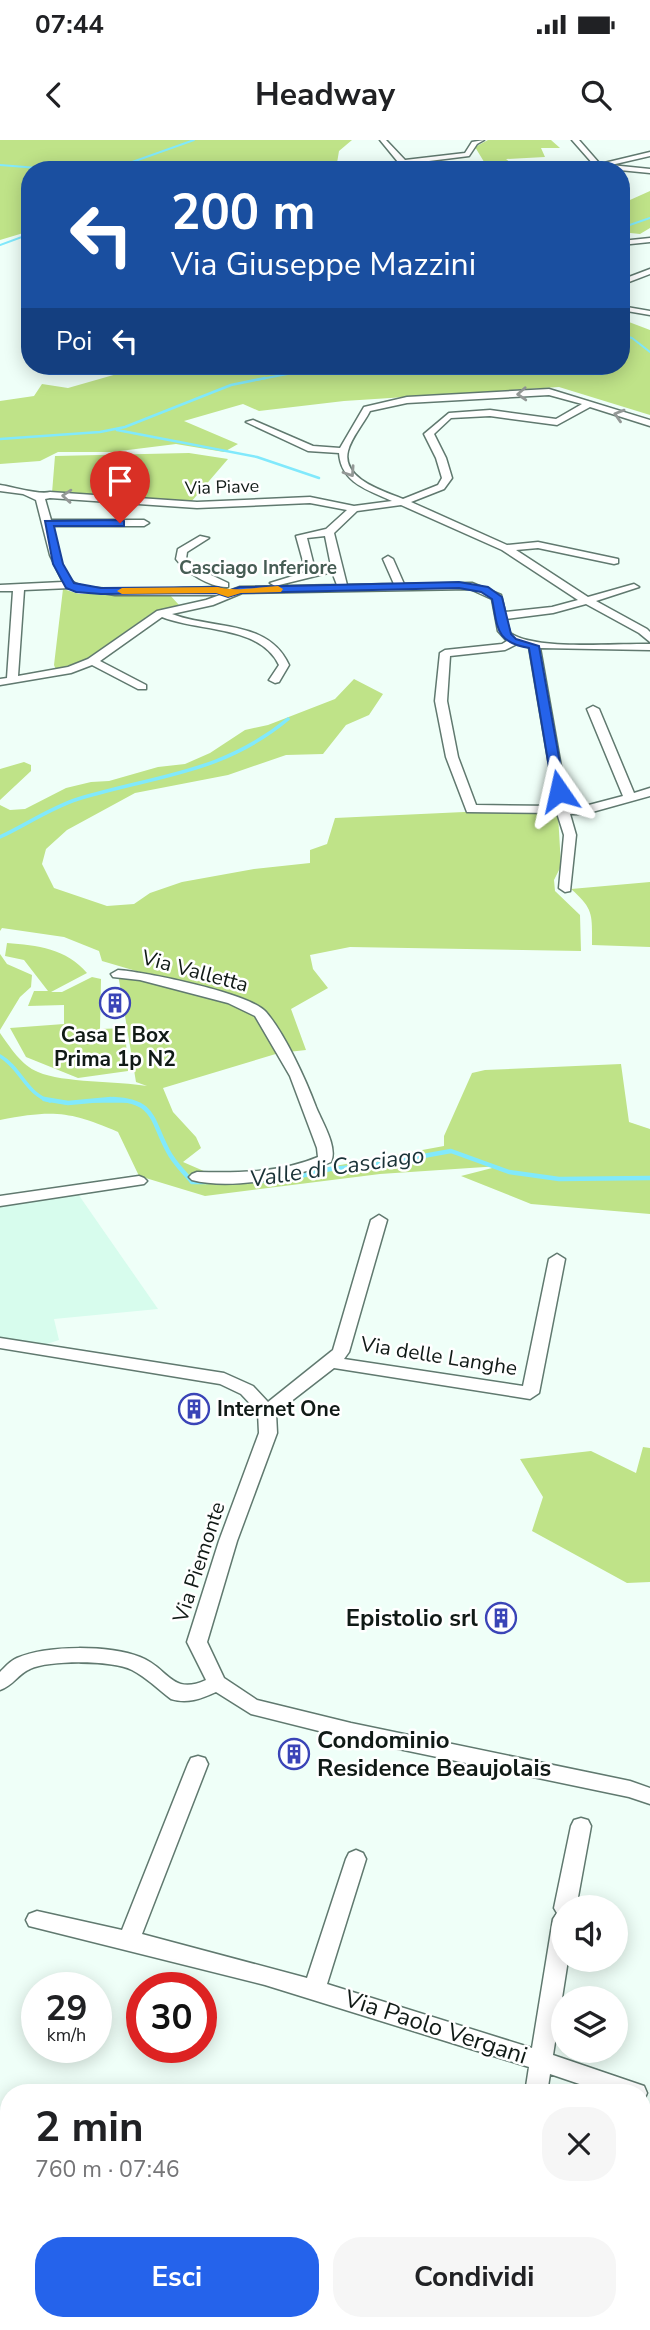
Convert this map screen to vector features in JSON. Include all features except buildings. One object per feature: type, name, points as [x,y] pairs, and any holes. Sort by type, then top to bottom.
[{"type":"street","points":[[383,140],[400,161]]},
{"type":"street","points":[[414,161],[467,155],[474,142],[481,140]]},
{"type":"street","points":[[575,140],[594,161]]},
{"type":"street","points":[[620,161],[650,154]]},
{"type":"street","points":[[630,169],[650,171]]},
{"type":"street","points":[[630,242],[650,240]]},
{"type":"street","points":[[637,241],[646,252]]},
{"type":"street","points":[[630,279],[650,271]]},
{"type":"street","points":[[640,312],[650,305]]},
{"type":"street","points":[[630,310],[650,313]]},
{"type":"street","points":[[650,423],[621,417],[549,392],[446,397],[382,404],[368,409],[343,451],[344,465],[357,482],[506,548],[584,599],[643,631],[650,639]]},
{"type":"street","name":"Via Piave","points":[[0,488],[25,491],[40,498],[50,495],[197,505],[310,500],[354,509],[404,502],[441,487],[447,478],[441,458],[429,435],[449,416],[490,413],[557,422],[588,404]]},
{"type":"street","points":[[250,422],[302,447],[343,451]]},
{"type":"street","points":[[40,498],[58,564],[70,585]]},
{"type":"street","points":[[313,575],[308,565],[308,550],[301,536],[329,532],[354,509]]},
{"type":"street","points":[[48,523],[144,523]]},
{"type":"street","points":[[329,532],[340,591]]},
{"type":"street","points":[[204,538],[182,551],[181,559],[188,568],[223,590]]},
{"type":"street","points":[[506,548],[538,545],[614,561]]},
{"type":"street","points":[[388,559],[400,587]]},
{"type":"street","points":[[266,589],[268,584],[336,568]]},
{"type":"street","points":[[0,587],[70,585],[79,590],[101,591],[340,591],[472,586],[497,597],[505,635],[513,642],[534,646],[650,647]]},
{"type":"street","points":[[19,586],[6,681],[56,674],[92,661],[161,613],[209,603],[223,590]]},
{"type":"street","points":[[501,615],[554,610],[584,599],[634,587]]},
{"type":"street","points":[[161,613],[191,624],[245,633],[266,642],[281,655],[284,665],[275,680]]},
{"type":"street","points":[[513,642],[505,647],[445,653],[441,701],[452,757],[471,809],[563,812],[585,810],[650,792]]},
{"type":"street","points":[[534,646],[563,812],[570,835],[565,888]]},
{"type":"street","points":[[92,661],[142,687]]},
{"type":"street","points":[[593,709],[630,798]]},
{"type":"street","name":"Via Valletta","points":[[118,974],[140,976],[233,1000],[260,1013],[297,1076],[325,1148],[326,1159],[310,1166],[243,1178],[197,1177]]},
{"type":"street","points":[[0,1201],[139,1181]]},
{"type":"street","points":[[0,1343],[213,1376],[247,1390],[267,1411],[341,1352],[379,1220]]},
{"type":"street","name":"Via delle Langhe","points":[[331,1362],[530,1393],[557,1259]]},
{"type":"street","name":"Via Piemonte","points":[[267,1411],[268,1433],[228,1541],[197,1642],[217,1683],[251,1706],[351,1731],[630,1789],[650,1796]]},
{"type":"street","points":[[0,1683],[21,1664],[42,1658],[97,1656],[136,1663],[178,1694],[195,1693],[217,1683]]},
{"type":"street","points":[[128,1939],[198,1765]]},
{"type":"street","points":[[568,1895],[581,1826]]},
{"type":"street","points":[[315,1988],[356,1859]]},
{"type":"street","name":"Via Paolo Vergani","points":[[37,1920],[128,1939],[315,1988],[610,2084]]},
{"type":"street","points":[[537,2084],[555,1972]]},
{"type":"shaded area","points":[[78,1194],[158,1309],[54,1319],[59,1340],[44,1345],[0,1340],[0,1206]]},
{"type":"green space","points":[[0,140],[352,140],[339,151],[337,161],[21,161],[21,234],[0,240]]},
{"type":"green space","points":[[488,140],[551,140],[560,148],[541,148],[545,157],[484,161],[475,147]]},
{"type":"green space","points":[[650,191],[650,228],[640,234],[630,233],[630,200]]},
{"type":"green space","points":[[630,322],[650,330],[650,415],[559,387],[344,401],[259,411],[243,404],[184,421],[238,444],[224,452],[176,444],[112,452],[58,452],[40,461],[0,464],[0,401],[34,396],[42,384],[68,388],[114,375],[630,375]]},
{"type":"green space","points":[[189,453],[228,459],[191,502],[52,493],[55,456]]},
{"type":"green space","points":[[63,589],[79,594],[169,594],[179,605],[152,613],[81,663],[56,670],[54,665]]},
{"type":"green space","points":[[354,679],[383,694],[369,715],[346,725],[323,754],[286,755],[228,775],[135,793],[67,830],[46,849],[42,864],[54,888],[107,906],[134,904],[150,893],[182,882],[254,869],[310,863],[310,850],[327,844],[335,818],[464,812],[558,814],[561,866],[554,880],[555,891],[580,915],[581,951],[350,947],[310,955],[313,969],[328,988],[291,1009],[306,1050],[279,1053],[163,1088],[173,1112],[196,1137],[201,1148],[183,1162],[213,1175],[264,1179],[444,1146],[444,1136],[472,1073],[485,1070],[621,1064],[629,1122],[650,1129],[650,1214],[531,1204],[461,1176],[500,1166],[380,1174],[205,1196],[139,1176],[118,1132],[101,1125],[60,1114],[0,1120],[0,1033],[21,1060],[32,1069],[49,1076],[147,1086],[136,1082],[118,974],[201,990],[102,961],[99,951],[64,937],[2,928],[0,931],[0,805],[10,810],[25,809],[66,788],[109,781],[158,767],[185,764],[210,753],[245,730],[268,725],[335,699]]},
{"type":"green space","points":[[24,762],[31,765],[31,771],[0,800],[0,769]]},
{"type":"green space","points":[[650,882],[650,947],[592,945],[590,913],[584,902],[571,889]]},
{"type":"green space","points":[[7,943],[61,953],[87,973],[51,992],[62,992],[92,977],[101,979],[100,1029],[125,1028],[128,1071],[78,1078],[26,1057],[10,1028],[64,1024],[64,1005],[28,1006],[34,991],[48,991],[24,960],[5,956]]},
{"type":"green space","points":[[0,954],[7,964],[32,975],[31,987],[20,997],[0,1030]]},
{"type":"green space","points":[[643,1447],[650,1448],[650,1582],[627,1583],[532,1531],[543,1497],[520,1459],[591,1451],[636,1473]]},
{"type":"waterway","points":[[135,161],[194,140]]},
{"type":"waterway","points":[[0,165],[21,167]]},
{"type":"waterway","points":[[630,225],[650,218]]},
{"type":"waterway","points":[[0,245],[21,237]]},
{"type":"waterway","points":[[630,337],[650,352]]},
{"type":"waterway","points":[[256,380],[282,375]]},
{"type":"waterway","points":[[0,439],[100,432],[125,427],[231,385],[265,378]]},
{"type":"waterway","points":[[117,430],[257,457],[319,478]]},
{"type":"waterway","points":[[0,837],[78,799],[213,762],[263,737],[288,719]]},
{"type":"waterway","name":"Valle di Casciago","points":[[0,1056],[35,1093],[45,1099]]},
{"type":"waterway","name":"Valle di Casciago","points":[[45,1099],[68,1103],[111,1099]]},
{"type":"waterway","name":"Valle di Casciago","points":[[45,1099],[50,1101]]},
{"type":"waterway","name":"Valle di Casciago","points":[[113,1099],[127,1101]]},
{"type":"waterway","name":"Valle di Casciago","points":[[92,1101],[127,1101]]},
{"type":"waterway","name":"Valle di Casciago","points":[[127,1101],[145,1108],[150,1114],[173,1160],[192,1182],[208,1182]]},
{"type":"waterway","name":"Valle di Casciago","points":[[258,1181],[292,1178],[330,1169],[368,1166],[451,1151],[509,1172],[559,1179],[650,1178]]},
{"type":"slow traffic","points":[[122,591],[218,590],[228,594],[240,590],[278,589]]},
{"type":"place","name":"Casa E Box Prima 1p N2","points":[[115,1003]]},
{"type":"place","name":"Internet One","points":[[194,1409]]},
{"type":"place","name":"Epistolio srl","points":[[501,1618]]},
{"type":"place","name":"Condominio Residence Beaujolais","points":[[294,1754]]},
{"type":"district","name":"Casciago Inferiore","points":[[258,568]]},
{"type":"route","points":[[120,523],[48,523],[58,564],[70,585],[79,590],[218,590],[228,594],[240,590],[459,585],[472,586],[497,597],[505,635],[513,642],[534,646],[559,791]]}]
